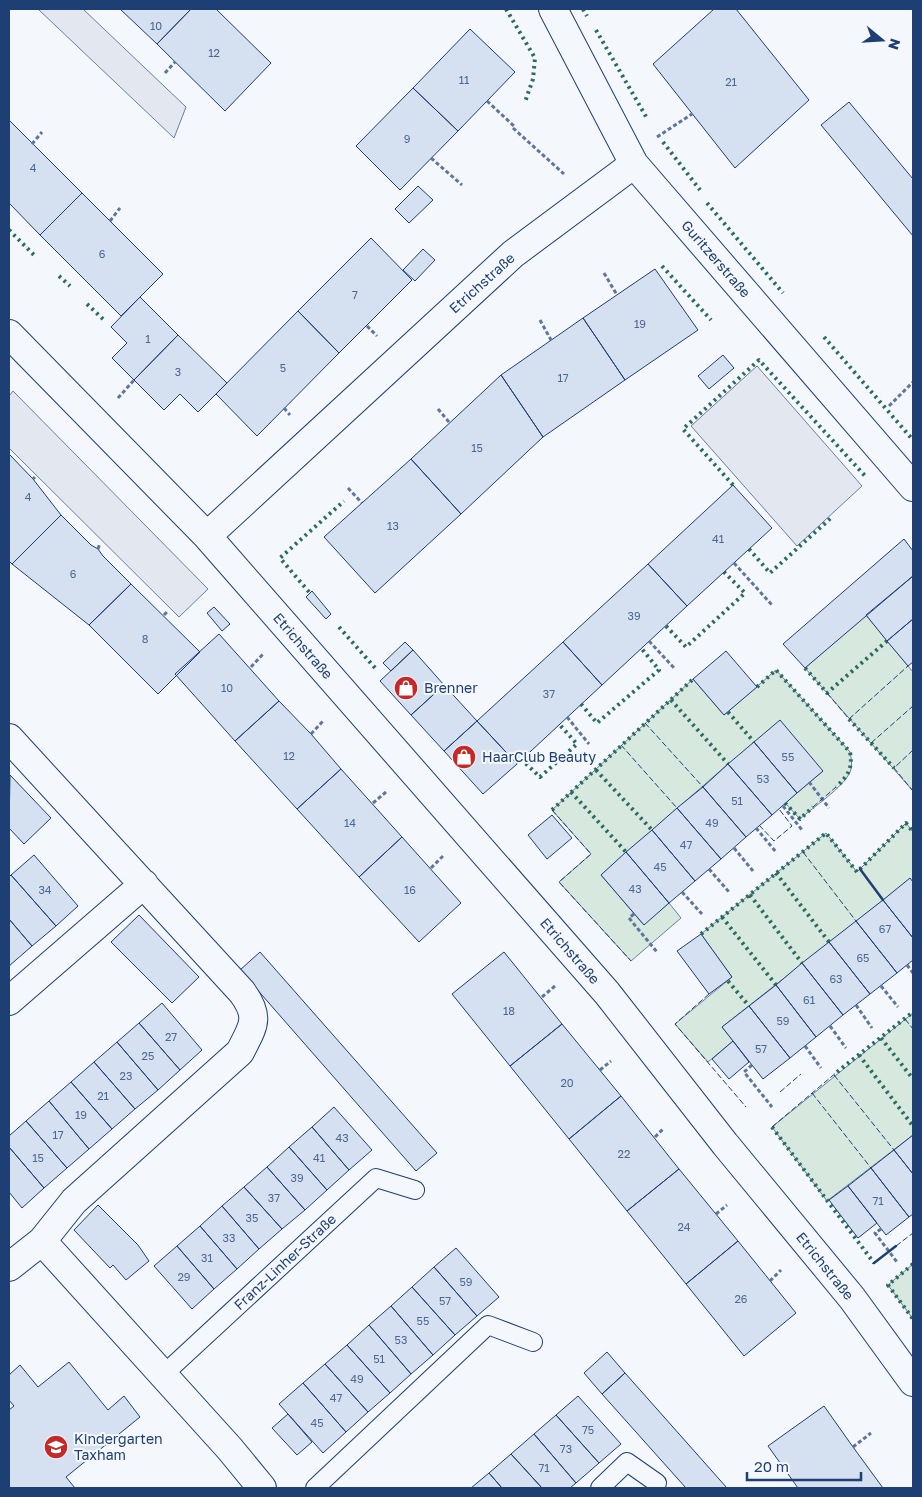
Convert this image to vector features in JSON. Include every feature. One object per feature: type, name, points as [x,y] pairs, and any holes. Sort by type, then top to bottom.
[{"type":"street","name":"Guritzerstraße","points":[[553,9],[634,164],[913,487]]},
{"type":"street","name":"Etrichstraße","points":[[208,536],[513,254],[634,164]]},
{"type":"street","name":"Etrichstraße","points":[[9,334],[208,536],[607,993],[725,1144],[852,1298],[913,1382]]},
{"type":"street","points":[[9,1267],[42,1241],[74,1201],[240,1052],[254,1019],[252,1006],[242,992],[144,884],[11,746]]},
{"type":"street","points":[[9,1001],[144,884]]},
{"type":"street","points":[[42,1241],[230,1449],[262,1488]]},
{"type":"lane","name":"Franz-Linher-Straße","points":[[163,1375],[376,1178],[415,1190]]},
{"type":"lane","points":[[315,1488],[488,1325],[533,1342]]},
{"type":"lane","points":[[600,1488],[627,1462],[657,1483]]},
{"type":"path","points":[[165,73],[175,62]]},
{"type":"path","points":[[487,101],[590,197]]},
{"type":"path","points":[[655,138],[692,114]]},
{"type":"path","points":[[32,144],[42,132]]},
{"type":"path","points":[[431,158],[462,185]]},
{"type":"path","points":[[110,221],[120,208]]},
{"type":"path","points":[[604,273],[617,295]]},
{"type":"path","points":[[540,320],[551,340]]},
{"type":"path","points":[[112,404],[134,380]]},
{"type":"path","points":[[886,409],[913,382]]},
{"type":"path","points":[[438,409],[449,422]]},
{"type":"path","points":[[348,488],[362,503]]},
{"type":"path","points":[[98,549],[100,543]]},
{"type":"path","points":[[734,563],[772,605]]},
{"type":"path","points":[[164,614],[168,611]]},
{"type":"path","points":[[650,641],[675,669]]},
{"type":"path","points":[[250,667],[264,653]]},
{"type":"path","points":[[567,717],[589,744]]},
{"type":"path","points":[[311,734],[326,718]]},
{"type":"path","points":[[809,782],[829,808]]},
{"type":"path","points":[[373,803],[389,790]]},
{"type":"path","points":[[782,806],[802,830]]},
{"type":"path","points":[[756,828],[776,852]]},
{"type":"path","points":[[734,848],[753,871]]},
{"type":"path","points":[[431,868],[445,853]]},
{"type":"path","points":[[709,868],[729,892]]},
{"type":"path","points":[[682,892],[702,914]]},
{"type":"path","points":[[634,914],[629,918],[657,952]]},
{"type":"path","points":[[908,965],[913,973]]},
{"type":"path","points":[[542,997],[555,986]]},
{"type":"path","points":[[881,986],[898,1008]]},
{"type":"path","points":[[856,1006],[872,1028]]},
{"type":"path","points":[[830,1026],[846,1048]]},
{"type":"path","points":[[805,1046],[821,1068]]},
{"type":"path","points":[[600,1070],[611,1060]]},
{"type":"path","points":[[752,1066],[744,1072],[772,1107]]},
{"type":"path","points":[[655,1137],[663,1129]]},
{"type":"path","points":[[716,1214],[727,1205]]},
{"type":"path","points":[[881,1229],[875,1233],[897,1262]]},
{"type":"path","points":[[770,1281],[781,1270]]},
{"type":"path","points":[[853,1447],[871,1433]]},
{"type":"shaded area","points":[[38,9],[83,9],[186,107],[174,138]]},
{"type":"shaded area","points":[[757,366],[862,486],[797,546],[691,426]]},
{"type":"shaded area","points":[[13,391],[208,589],[179,617],[9,448],[9,396]]},
{"type":"shaded area","points":[[866,615],[913,672],[913,791],[805,668]]},
{"type":"shaded area","points":[[776,670],[850,752],[852,764],[850,772],[835,791],[800,819],[785,803],[823,771],[728,764],[601,875],[643,924],[669,903],[681,918],[631,961],[559,882],[591,854],[552,810],[693,679],[724,715]]},
{"type":"shaded area","points":[[906,823],[913,832],[913,882],[910,879],[722,1027],[733,1041],[708,1062],[675,1024],[732,977],[701,934],[826,833],[857,872]]},
{"type":"shaded area","points":[[913,1013],[913,1135],[827,1201],[772,1127]]},
{"type":"shaded area","points":[[913,1264],[913,1319],[888,1285]]},
{"type":"building","points":[[120,9],[191,9],[157,44]]},
{"type":"building","points":[[191,9],[216,9],[271,63],[225,111],[157,44]]},
{"type":"building","points":[[714,9],[736,9],[809,100],[735,168],[653,64]]},
{"type":"building","points":[[470,29],[515,72],[458,131],[413,88]]},
{"type":"building","points":[[413,88],[458,131],[400,190],[356,146]]},
{"type":"building","points":[[849,102],[913,179],[913,236],[821,125]]},
{"type":"building","points":[[9,120],[82,193],[40,235],[9,203]]},
{"type":"building","points":[[418,186],[433,200],[409,223],[395,209]]},
{"type":"building","points":[[82,193],[163,274],[121,316],[40,235]]},
{"type":"building","points":[[371,238],[412,280],[339,353],[298,311]]},
{"type":"building","points":[[423,249],[435,260],[415,281],[403,270]]},
{"type":"building","points":[[655,269],[698,330],[625,380],[583,318]]},
{"type":"building","points":[[140,297],[178,335],[134,380],[112,358],[127,343],[111,327]]},
{"type":"building","points":[[298,311],[339,353],[257,436],[216,394]]},
{"type":"building","points":[[583,318],[625,380],[543,437],[501,375]]},
{"type":"building","points":[[178,335],[227,383],[198,412],[180,394],[164,410],[134,380]]},
{"type":"building","points":[[723,355],[734,368],[709,389],[698,376]]},
{"type":"building","points":[[501,375],[543,437],[461,514],[411,459]]},
{"type":"building","points":[[9,454],[33,479],[61,515],[12,564],[9,561]]},
{"type":"building","points":[[411,459],[461,514],[375,593],[324,537]]},
{"type":"building","points":[[733,485],[772,528],[687,606],[648,564]]},
{"type":"building","points":[[61,515],[91,545],[98,549],[131,584],[89,625],[12,564]]},
{"type":"building","points":[[904,539],[913,551],[913,576],[805,668],[783,644]]},
{"type":"building","points":[[648,564],[687,606],[602,685],[563,642]]},
{"type":"building","points":[[913,576],[913,619],[887,641],[866,615]]},
{"type":"building","points":[[131,584],[200,652],[158,694],[89,625]]},
{"type":"building","points":[[312,591],[331,614],[326,619],[306,597]]},
{"type":"building","points":[[214,607],[230,624],[222,631],[207,613]]},
{"type":"building","points":[[913,619],[913,662],[908,666],[887,641]]},
{"type":"building","points":[[219,634],[279,701],[235,741],[175,674]]},
{"type":"building","points":[[405,642],[413,650],[391,671],[383,663]]},
{"type":"building","points":[[563,642],[602,685],[517,764],[477,721]]},
{"type":"building","points":[[413,650],[444,685],[411,715],[380,681]]},
{"type":"building","points":[[726,651],[757,687],[724,715],[693,679]]},
{"type":"building","points":[[444,685],[477,721],[444,751],[411,715]]},
{"type":"building","points":[[279,701],[341,769],[297,809],[235,741]]},
{"type":"building","points":[[780,720],[823,771],[797,793],[754,742]]},
{"type":"building","points":[[477,721],[517,764],[483,794],[444,751]]},
{"type":"building","points":[[754,742],[797,793],[772,815],[728,764]]},
{"type":"building","points":[[728,764],[772,815],[746,837],[703,787]]},
{"type":"building","points":[[341,769],[402,837],[359,877],[297,809]]},
{"type":"building","points":[[10,775],[51,818],[24,844],[9,828]]},
{"type":"building","points":[[703,787],[746,837],[721,859],[677,808]]},
{"type":"building","points":[[677,808],[721,859],[695,881],[652,830]]},
{"type":"building","points":[[552,815],[572,838],[547,859],[528,835]]},
{"type":"building","points":[[652,830],[695,881],[669,903],[626,852]]},
{"type":"building","points":[[402,837],[461,903],[419,942],[359,877]]},
{"type":"building","points":[[626,852],[669,903],[644,925],[601,875]]},
{"type":"building","points":[[34,855],[78,906],[56,926],[11,875]]},
{"type":"building","points":[[11,875],[56,926],[32,946],[9,919],[9,877]]},
{"type":"building","points":[[910,878],[913,882],[913,938],[883,900]]},
{"type":"building","points":[[883,900],[913,938],[913,960],[897,973],[856,921]]},
{"type":"building","points":[[139,915],[199,977],[172,1003],[111,942]]},
{"type":"building","points":[[9,919],[32,946],[9,966]]},
{"type":"building","points":[[856,921],[897,973],[870,994],[829,942]]},
{"type":"building","points":[[701,934],[732,977],[709,994],[677,951]]},
{"type":"building","points":[[829,942],[870,994],[843,1015],[802,963]]},
{"type":"building","points":[[260,952],[437,1153],[416,1171],[240,970]]},
{"type":"building","points":[[504,952],[562,1024],[510,1066],[452,994]]},
{"type":"building","points":[[802,963],[843,1015],[816,1037],[776,985]]},
{"type":"building","points":[[776,985],[816,1037],[790,1058],[749,1006]]},
{"type":"building","points":[[162,1003],[202,1050],[180,1070],[139,1023]]},
{"type":"building","points":[[749,1006],[790,1058],[763,1079],[722,1027]]},
{"type":"building","points":[[139,1023],[180,1070],[158,1090],[117,1042]]},
{"type":"building","points":[[562,1024],[621,1096],[569,1139],[510,1066]]},
{"type":"building","points":[[733,1041],[749,1062],[729,1079],[712,1059]]},
{"type":"building","points":[[117,1042],[158,1090],[135,1109],[94,1062]]},
{"type":"building","points":[[94,1062],[135,1109],[112,1129],[71,1082]]},
{"type":"building","points":[[71,1082],[112,1129],[89,1149],[49,1101]]},
{"type":"building","points":[[621,1096],[679,1169],[627,1211],[569,1139]]},
{"type":"building","points":[[49,1101],[89,1149],[67,1168],[26,1121]]},
{"type":"building","points":[[334,1107],[372,1150],[349,1170],[312,1127]]},
{"type":"building","points":[[26,1121],[67,1168],[44,1188],[9,1147],[9,1136]]},
{"type":"building","points":[[312,1127],[349,1170],[327,1190],[289,1147]]},
{"type":"building","points":[[913,1135],[913,1174],[894,1150]]},
{"type":"building","points":[[9,1147],[44,1188],[22,1208],[9,1192]]},
{"type":"building","points":[[289,1147],[327,1190],[305,1210],[267,1167]]},
{"type":"building","points":[[894,1150],[913,1174],[913,1214],[909,1217],[871,1168]]},
{"type":"building","points":[[267,1167],[305,1210],[282,1229],[244,1187]]},
{"type":"building","points":[[871,1168],[909,1217],[886,1235],[848,1186]]},
{"type":"building","points":[[679,1169],[738,1241],[686,1284],[627,1211]]},
{"type":"building","points":[[848,1186],[877,1223],[858,1238],[829,1200]]},
{"type":"building","points":[[244,1187],[282,1229],[259,1249],[222,1206]]},
{"type":"building","points":[[98,1205],[138,1245],[149,1261],[126,1280],[113,1265],[110,1268],[74,1230]]},
{"type":"building","points":[[222,1206],[259,1249],[237,1269],[200,1226]]},
{"type":"building","points":[[200,1226],[237,1269],[214,1289],[177,1246]]},
{"type":"building","points":[[738,1241],[796,1313],[744,1356],[686,1284]]},
{"type":"building","points":[[177,1246],[214,1289],[192,1309],[154,1266]]},
{"type":"building","points":[[456,1248],[499,1297],[477,1316],[434,1267]]},
{"type":"building","points":[[434,1267],[477,1316],[455,1335],[412,1287]]},
{"type":"building","points":[[412,1287],[455,1335],[433,1355],[391,1306]]},
{"type":"building","points":[[391,1306],[433,1355],[411,1374],[369,1325]]},
{"type":"building","points":[[369,1325],[411,1374],[390,1393],[347,1345]]},
{"type":"building","points":[[347,1345],[390,1393],[368,1412],[325,1364]]},
{"type":"building","points":[[607,1352],[625,1373],[602,1394],[584,1373]]},
{"type":"building","name":"Kindergarten Taxham","points":[[69,1362],[108,1410],[124,1396],[140,1417],[66,1477],[75,1488],[9,1488],[9,1410],[14,1406],[9,1400],[9,1375],[20,1365],[38,1387]]},
{"type":"building","points":[[325,1364],[368,1412],[346,1432],[303,1383]]},
{"type":"building","points":[[625,1373],[727,1488],[686,1488],[602,1394]]},
{"type":"building","points":[[303,1383],[346,1432],[323,1453],[279,1404]]},
{"type":"building","points":[[578,1396],[621,1444],[599,1463],[556,1415]]},
{"type":"building","points":[[824,1406],[883,1488],[798,1488],[768,1446]]},
{"type":"building","points":[[288,1414],[312,1442],[297,1455],[272,1428]]},
{"type":"building","points":[[556,1415],[599,1463],[576,1483],[534,1434]]},
{"type":"building","points":[[534,1434],[576,1483],[570,1488],[542,1488],[511,1454]]},
{"type":"building","points":[[511,1454],[542,1488],[502,1488],[489,1473]]},
{"type":"building","points":[[489,1473],[502,1488],[471,1488]]},
{"type":"hedge","points":[[506,9],[535,58],[533,79],[525,102]]},
{"type":"hedge","points":[[583,9],[587,16]]},
{"type":"hedge","points":[[596,30],[648,120]]},
{"type":"hedge","points":[[663,142],[700,190]]},
{"type":"hedge","points":[[707,203],[783,293]]},
{"type":"hedge","points":[[9,230],[36,257]]},
{"type":"hedge","points":[[662,266],[711,320]]},
{"type":"hedge","points":[[59,276],[70,286]]},
{"type":"hedge","points":[[87,304],[104,320]]},
{"type":"hedge","points":[[824,337],[913,440]]},
{"type":"hedge","points":[[733,485],[683,429],[759,360],[867,478]]},
{"type":"hedge","points":[[309,592],[280,558],[344,501]]},
{"type":"hedge","points":[[749,549],[770,573],[832,517]]},
{"type":"hedge","points":[[666,626],[686,647],[745,593],[724,572]]},
{"type":"hedge","points":[[339,627],[376,669]]},
{"type":"hedge","points":[[805,668],[827,693],[887,641]]},
{"type":"hedge","points":[[581,704],[597,723],[659,670],[642,649]]},
{"type":"hedge","points":[[757,687],[776,670],[850,752],[851,763],[849,771],[836,787]]},
{"type":"hedge","points":[[552,810],[693,679]]},
{"type":"hedge","points":[[671,700],[728,764]]},
{"type":"hedge","points":[[728,712],[754,742]]},
{"type":"hedge","points":[[849,719],[894,768]]},
{"type":"hedge","points":[[521,759],[540,777],[577,744],[559,724]]},
{"type":"hedge","points":[[596,770],[652,830]]},
{"type":"hedge","points":[[571,792],[626,852]]},
{"type":"hedge","points":[[785,803],[800,819],[813,807]]},
{"type":"hedge","points":[[701,934],[826,833],[857,872],[906,823],[913,832]]},
{"type":"hedge","points":[[776,873],[829,942]]},
{"type":"hedge","points":[[750,895],[802,963]]},
{"type":"hedge","points":[[722,917],[776,985]]},
{"type":"hedge","points":[[728,981],[749,1006]]},
{"type":"hedge","points":[[837,1072],[913,1012]]},
{"type":"hedge","points":[[881,1038],[913,1079]]},
{"type":"hedge","points":[[859,1055],[913,1126]]},
{"type":"hedge","points":[[772,1127],[874,1263]]},
{"type":"hedge","points":[[913,1264],[888,1285],[913,1319]]},
{"type":"fence","points":[[827,693],[849,719],[908,666]]},
{"type":"fence","points":[[871,743],[913,706]]},
{"type":"fence","points":[[645,723],[703,787]]},
{"type":"fence","points":[[621,745],[677,808]]},
{"type":"fence","points":[[913,750],[894,768],[913,791]]},
{"type":"fence","points":[[813,807],[836,787]]},
{"type":"fence","points":[[759,825],[774,841],[792,826],[779,809]]},
{"type":"fence","points":[[552,810],[591,854],[559,882],[631,961]]},
{"type":"fence","points":[[803,852],[856,921]]},
{"type":"fence","points":[[709,994],[675,1024],[746,1107]]},
{"type":"fence","points":[[905,1019],[913,1029]]},
{"type":"fence","points":[[772,1127],[837,1072]]},
{"type":"fence","points":[[780,1092],[801,1074]]},
{"type":"fence","points":[[834,1075],[894,1150]]},
{"type":"fence","points":[[812,1093],[871,1168]]},
{"type":"fence","points":[[896,1246],[913,1233]]},
{"type":"wall","points":[[860,869],[883,900]]},
{"type":"wall","points":[[874,1263],[896,1246]]},
{"type":"place","name":"Brenner","points":[[406,688]]},
{"type":"place","name":"HaarClub Beauty","points":[[464,757]]},
{"type":"place","name":"Kindergarten Taxham","points":[[56,1447]]}]
